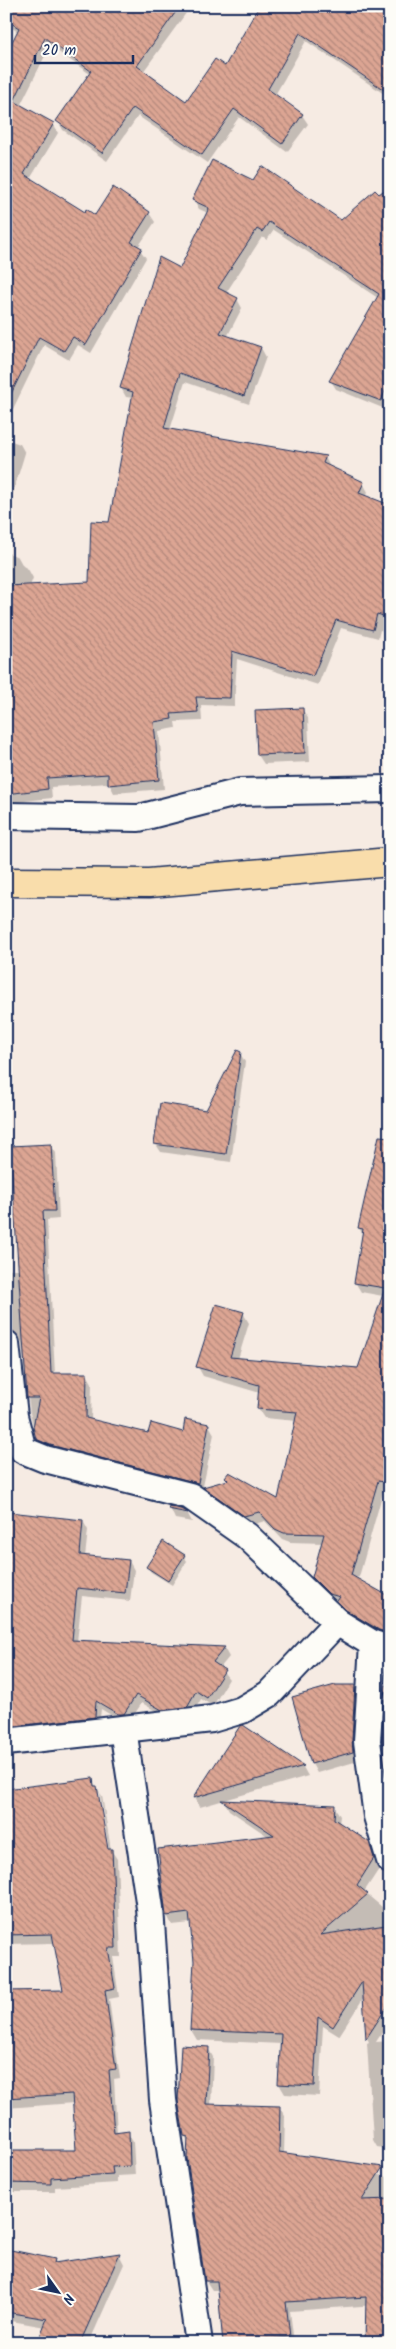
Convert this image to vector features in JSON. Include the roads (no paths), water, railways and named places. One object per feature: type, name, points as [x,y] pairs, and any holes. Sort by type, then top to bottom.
[{"type":"highway","points":[[6,882],[149,883],[390,862]]},
{"type":"street","points":[[6,816],[139,818],[240,792],[390,789]]},
{"type":"street","points":[[6,1344],[14,1416],[24,1450],[45,1459],[190,1496],[246,1536],[336,1622],[381,1647],[367,1741],[377,1816],[390,1860]]},
{"type":"street","points":[[6,1742],[212,1719],[242,1710],[269,1694],[336,1622]]},
{"type":"street","points":[[123,1729],[150,1908],[163,2100],[200,2343]]}]
